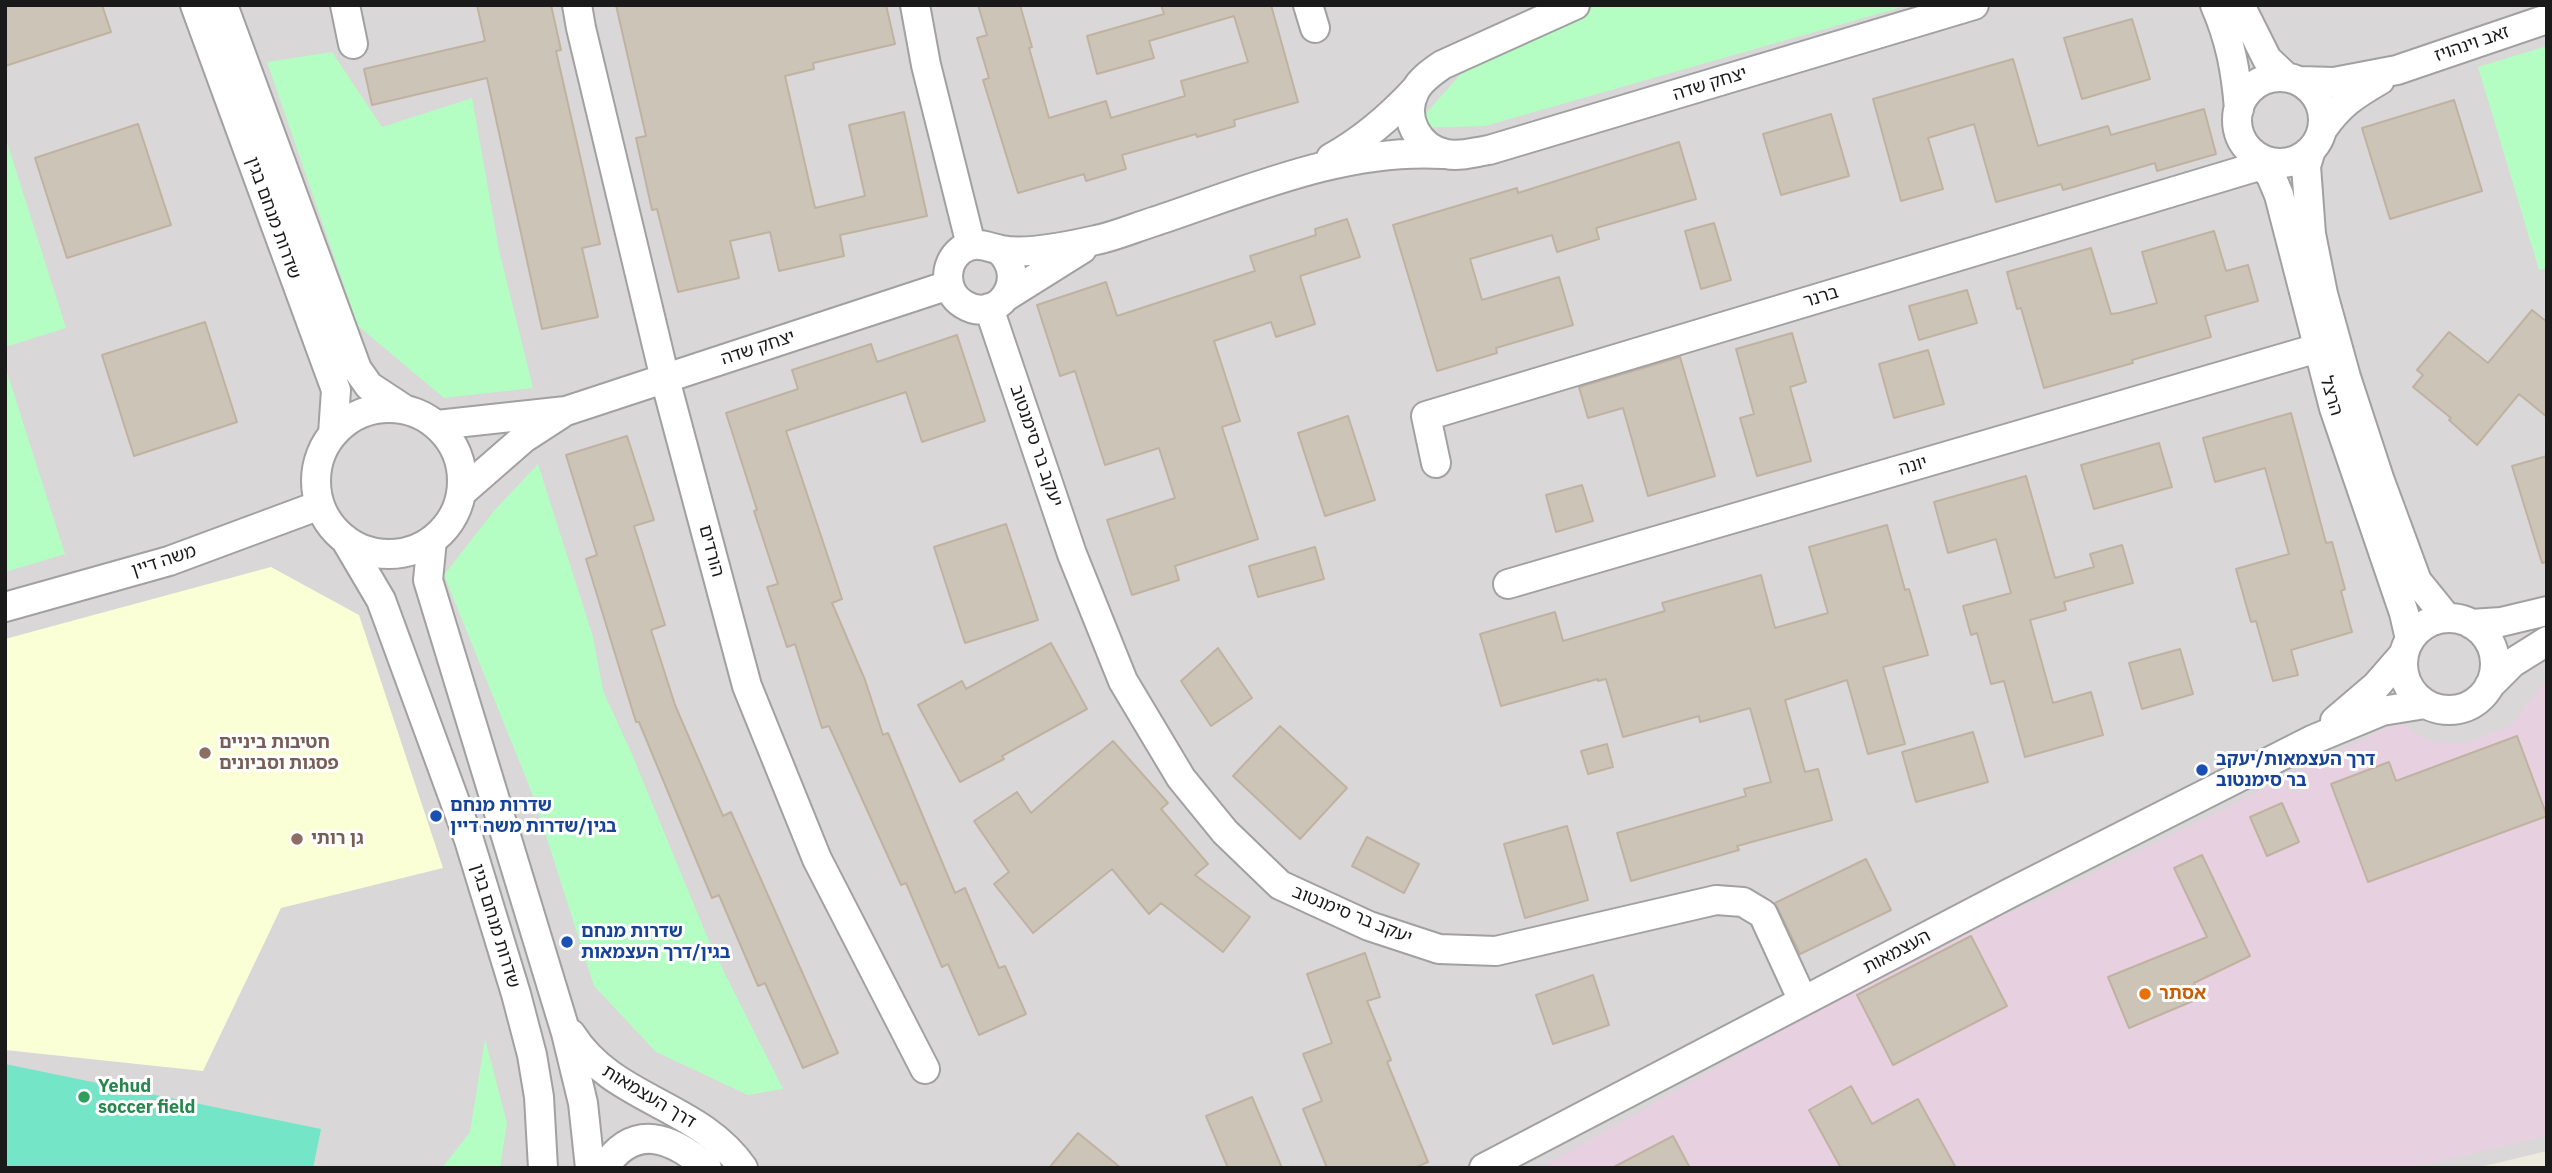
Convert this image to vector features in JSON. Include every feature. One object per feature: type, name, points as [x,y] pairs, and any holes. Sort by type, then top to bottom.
[{"type":"street","name":"שדרות מנחם בגין","points":[[195,5],[336,390],[333,434]]},
{"type":"street","name":"שדרות מנחם בגין","points":[[223,5],[358,369],[369,386],[404,410]]},
{"type":"street","points":[[345,5],[353,44]]},
{"type":"street","name":"הורדים","points":[[578,5],[584,42],[665,379],[747,686],[817,859],[925,1069]]},
{"type":"street","points":[[915,5],[926,65],[971,245]]},
{"type":"street","name":"יצחק שדה","points":[[1310,170],[1349,148],[1392,114],[1442,65],[1575,5]]},
{"type":"street","name":"יצחק שדה","points":[[999,250],[1022,251],[1097,240],[1310,170],[1368,156],[1422,152],[1463,155],[1489,150],[1974,5]]},
{"type":"street","points":[[2215,5],[2234,60],[2239,108]]},
{"type":"street","points":[[2240,5],[2267,59],[2310,89],[2318,99],[2322,111],[2316,140],[2294,161],[2282,163],[2258,160],[2244,144],[2238,131],[2236,117],[2239,108],[2248,91],[2259,82],[2272,78],[2292,79]]},
{"type":"street","name":"זאב וינהויז","points":[[2292,79],[2334,82],[2397,70],[2547,19]]},
{"type":"street","name":"זאב וינהויז","points":[[2316,140],[2336,110],[2354,94],[2397,70]]},
{"type":"street","points":[[1415,90],[1410,104],[1411,120],[1418,137],[1429,148],[1446,154]]},
{"type":"street","name":"הרצל","points":[[2316,140],[2306,166],[2311,234],[2323,294],[2346,377],[2417,581],[2459,621]]},
{"type":"street","name":"הרצל","points":[[2258,160],[2271,176],[2279,195],[2334,408],[2404,613],[2406,647]]},
{"type":"street","name":"ברנר","points":[[1436,463],[1426,416],[2258,160]]},
{"type":"street","name":"יצחק שדה","points":[[998,302],[1097,240]]},
{"type":"street","points":[[971,245],[991,245],[999,250],[1011,265],[1013,276],[998,302],[969,307],[960,302],[949,285],[948,275],[955,257],[971,245]]},
{"type":"street","name":"יצחק שדה","points":[[436,425],[566,411],[949,285]]},
{"type":"street","name":"יעקב בר סימנטוב","points":[[998,302],[1072,554],[1123,681],[1181,778],[1225,832],[1280,886],[1369,926],[1439,949],[1496,951],[1716,901],[1743,902],[1763,914],[1803,1001]]},
{"type":"street","name":"יונה","points":[[1508,584],[2318,348]]},
{"type":"street","points":[[380,408],[404,410],[416,412],[436,425],[452,442],[463,479],[461,493],[453,516],[432,540],[414,550],[388,553],[364,550],[345,539],[333,527],[320,505],[317,467],[325,445],[342,425],[368,411],[380,408]]},
{"type":"street","name":"יצחק שדה","points":[[461,493],[523,438],[566,411]]},
{"type":"street","name":"משה דיין","points":[[5,607],[169,561],[320,505]]},
{"type":"street","name":"שדרות מנחם בגין","points":[[345,539],[382,600],[468,840],[532,1055],[540,1108],[543,1168]]},
{"type":"street","name":"שדרות מנחם בגין","points":[[432,540],[428,580],[562,1020],[583,1103],[590,1168]]},
{"type":"street","points":[[2547,611],[2501,622],[2434,620],[2422,626],[2406,647],[2405,681],[2410,690],[2426,704],[2445,710],[2466,707],[2475,702],[2512,663],[2547,641]]},
{"type":"street","points":[[2459,621],[2484,634],[2493,650],[2495,668],[2489,686]]},
{"type":"street","name":"העצמאות","points":[[2312,740],[2376,686],[2406,647]]},
{"type":"street","name":"העצמאות","points":[[1484,1168],[2312,740],[2361,717],[2426,704]]},
{"type":"street","name":"דרך העצמאות","points":[[562,1020],[588,1059],[606,1073],[695,1123],[720,1141],[743,1168]]},
{"type":"street","points":[[604,1168],[619,1150],[630,1142],[646,1138],[668,1141],[707,1168]]},
{"type":"shaded area","points":[[5,5],[2547,5],[2547,1151],[2476,1168],[5,1168]]},
{"type":"shaded area","name":"חטיבות ביניים פסגות וסביונים","points":[[271,567],[359,615],[443,868],[281,908],[203,1071],[5,1050],[5,639]]},
{"type":"shaded area","points":[[2547,680],[2547,1136],[2411,1168],[1541,1168],[1838,998],[1980,925],[2050,895],[2402,720],[2414,733],[2432,742],[2467,743],[2510,726]]},
{"type":"green space","points":[[1598,5],[1909,5],[1485,126],[1413,128],[1474,59]]},
{"type":"green space","points":[[2547,46],[2547,268],[2539,270],[2478,67]]},
{"type":"green space","points":[[332,52],[382,127],[472,98],[499,250],[533,388],[444,398],[358,326],[267,62]]},
{"type":"green space","points":[[5,136],[66,328],[5,347]]},
{"type":"green space","points":[[5,366],[65,554],[5,572]]},
{"type":"green space","points":[[538,464],[593,637],[603,691],[711,946],[783,1089],[748,1095],[656,1052],[594,986],[534,798],[444,575],[493,512]]},
{"type":"green space","points":[[485,1039],[507,1123],[500,1168],[442,1168],[470,1132]]},
{"type":"green space","name":"Yehud soccer field","points":[[5,1064],[321,1129],[313,1168],[5,1168]]},
{"type":"building","points":[[5,5],[102,5],[111,32],[5,66]]},
{"type":"building","points":[[477,5],[551,5],[561,50],[556,51],[600,244],[582,248],[598,317],[542,329],[487,78],[372,105],[364,69],[485,41]]},
{"type":"building","points":[[616,5],[886,5],[895,44],[813,63],[814,69],[785,76],[815,208],[865,196],[849,125],[904,112],[927,216],[840,235],[844,256],[779,271],[770,232],[730,241],[739,278],[678,292],[657,209],[652,210],[636,138],[646,136]]},
{"type":"building","points":[[978,5],[1020,5],[1049,118],[1106,101],[1111,118],[1185,96],[1181,81],[1248,62],[1234,16],[1149,41],[1154,58],[1097,74],[1087,36],[1164,14],[1161,5],[1271,5],[1298,102],[1234,120],[1235,126],[1122,155],[1126,169],[1086,181],[1084,174],[1018,193],[983,80],[989,78],[977,38],[987,35]]},
{"type":"building","points":[[2132,19],[2150,79],[2082,99],[2064,38]]},
{"type":"building","points":[[2013,59],[2038,146],[2108,126],[2111,135],[2204,109],[2216,154],[2157,171],[2155,163],[2063,190],[2061,184],[1996,202],[1974,124],[1928,138],[1943,189],[1901,201],[1873,99]]},
{"type":"building","points":[[2454,100],[2482,191],[2390,219],[2362,128]]},
{"type":"building","points":[[1831,114],[1849,176],[1781,195],[1763,134]]},
{"type":"building","points":[[138,124],[171,225],[67,258],[35,158]]},
{"type":"building","points":[[1679,142],[1696,199],[1596,228],[1599,239],[1557,252],[1552,235],[1470,259],[1482,300],[1559,277],[1573,325],[1496,348],[1497,353],[1437,371],[1393,225],[1517,188],[1518,193]]},
{"type":"building","points":[[1347,219],[1360,257],[1300,276],[1315,324],[1276,337],[1271,322],[1214,341],[1240,421],[1222,427],[1258,539],[1175,566],[1179,580],[1132,595],[1107,520],[1175,498],[1159,448],[1105,465],[1075,371],[1060,376],[1037,305],[1106,282],[1117,316],[1255,271],[1250,256],[1316,235],[1315,229]]},
{"type":"building","points":[[1714,223],[1731,280],[1701,289],[1685,231]]},
{"type":"building","points":[[2214,231],[2226,271],[2248,265],[2258,301],[2205,316],[2211,337],[2044,388],[2021,308],[2017,309],[2007,272],[2091,248],[2111,314],[2119,313],[2157,303],[2142,252]]},
{"type":"building","points":[[1967,290],[1977,323],[1919,340],[1909,306]]},
{"type":"building","points":[[2532,310],[2547,322],[2547,417],[2519,394],[2477,445],[2449,420],[2451,418],[2413,387],[2423,375],[2417,370],[2449,332],[2488,363]]},
{"type":"building","points":[[205,322],[237,422],[134,456],[102,355]]},
{"type":"building","points":[[1792,333],[1806,382],[1790,387],[1811,461],[1757,476],[1740,418],[1754,414],[1736,349]]},
{"type":"building","points":[[957,335],[985,421],[922,442],[906,392],[786,431],[842,599],[832,603],[865,680],[883,735],[888,733],[955,893],[965,888],[999,968],[1005,966],[1026,1014],[979,1035],[948,964],[942,967],[906,883],[901,885],[829,726],[822,728],[795,644],[787,647],[767,587],[778,584],[726,413],[798,389],[792,370],[871,344],[877,362]]},
{"type":"building","points":[[1928,350],[1944,404],[1894,418],[1879,364]]},
{"type":"building","points":[[1680,357],[1715,476],[1648,496],[1623,408],[1588,418],[1579,387]]},
{"type":"building","points":[[2291,413],[2326,543],[2332,542],[2345,589],[2341,591],[2352,632],[2291,650],[2298,675],[2273,681],[2256,621],[2251,622],[2236,569],[2289,554],[2265,468],[2215,482],[2203,438]]},
{"type":"building","points":[[1348,416],[1375,500],[1325,516],[1298,433]]},
{"type":"building","points":[[627,436],[654,520],[634,526],[665,625],[651,630],[675,705],[723,816],[731,812],[838,1053],[803,1068],[765,983],[758,986],[719,895],[712,898],[639,722],[636,722],[586,559],[597,555],[566,455]]},
{"type":"building","points":[[2159,443],[2172,487],[2094,509],[2081,465]]},
{"type":"building","points":[[2547,456],[2547,562],[2542,563],[2512,466]]},
{"type":"building","points":[[2026,476],[2055,578],[2094,567],[2090,554],[2122,545],[2133,583],[2064,602],[2066,610],[2030,620],[2053,703],[2091,692],[2103,735],[2025,757],[2004,681],[1991,684],[1977,633],[1971,635],[1963,606],[2011,593],[1996,539],[1948,553],[1934,502]]},
{"type":"building","points":[[1582,485],[1593,521],[1556,532],[1546,495]]},
{"type":"building","points":[[1006,524],[1038,620],[965,643],[934,547]]},
{"type":"building","points":[[1887,525],[1905,590],[1909,589],[1928,655],[1883,667],[1905,744],[1868,754],[1847,680],[1785,700],[1805,772],[1818,769],[1832,820],[1737,846],[1739,850],[1631,881],[1617,833],[1746,796],[1744,789],[1771,782],[1750,708],[1700,722],[1699,716],[1623,737],[1606,679],[1501,706],[1480,634],[1555,612],[1563,641],[1665,611],[1662,603],[1761,575],[1775,628],[1828,613],[1809,547]]},
{"type":"building","points":[[1315,547],[1324,579],[1258,597],[1249,566]]},
{"type":"building","points":[[1051,643],[1087,709],[960,782],[918,705],[962,681],[966,689]]},
{"type":"building","points":[[1218,648],[1252,698],[1211,726],[1181,681]]},
{"type":"building","points":[[2180,649],[2193,694],[2142,709],[2129,663]]},
{"type":"building","points":[[1280,726],[1347,788],[1300,839],[1233,776]]},
{"type":"building","points":[[1973,732],[1988,782],[1916,802],[1902,752]]},
{"type":"building","points":[[2517,736],[2547,816],[2368,882],[2331,784],[2389,762],[2396,781]]},
{"type":"building","points":[[1113,741],[1168,803],[1161,809],[1208,864],[1195,875],[1250,917],[1223,952],[1161,903],[1149,914],[1112,869],[1033,933],[994,884],[1009,872],[974,821],[1017,792],[1031,813]]},
{"type":"building","points":[[1607,744],[1613,767],[1588,774],[1581,751]]},
{"type":"building","points":[[2282,803],[2299,842],[2267,856],[2250,817]]},
{"type":"building","points":[[1567,826],[1588,900],[1525,918],[1504,844]]},
{"type":"building","points":[[1367,837],[1419,864],[1404,893],[1352,866]]},
{"type":"building","points":[[2202,855],[2250,956],[2194,983],[2200,998],[2129,1028],[2108,977],[2207,937],[2174,868]]},
{"type":"building","points":[[1866,859],[1891,910],[1800,954],[1775,903]]},
{"type":"building","points":[[1971,936],[2007,1006],[1893,1065],[1857,995]]},
{"type":"building","points":[[1365,953],[1380,997],[1367,1001],[1391,1060],[1387,1062],[1428,1162],[1414,1168],[1327,1168],[1303,1109],[1322,1101],[1303,1054],[1332,1043],[1307,974]]},
{"type":"building","points":[[1593,975],[1609,1025],[1553,1044],[1536,995]]},
{"type":"building","points":[[1851,1086],[1872,1124],[1918,1099],[1956,1168],[1841,1168],[1809,1110]]},
{"type":"building","points":[[1252,1097],[1282,1168],[1228,1168],[1206,1116]]},
{"type":"building","points":[[1078,1133],[1121,1168],[1049,1168]]},
{"type":"building","points":[[1673,1136],[1690,1168],[1612,1168]]},
{"type":"place","name":"חטיבות ביניים פסגות וסביונים","points":[[205,753]]},
{"type":"place","name":"דרך העצמאות/יעקב בר סימנטוב","points":[[2202,770]]},
{"type":"place","name":"שדרות מנחם בגין/שדרות משה דיין","points":[[436,816]]},
{"type":"place","name":"גן רותי","points":[[297,839]]},
{"type":"place","name":"שדרות מנחם בגין/דרך העצמאות","points":[[567,942]]},
{"type":"place","name":"אסתר","points":[[2145,994]]},
{"type":"place","name":"Yehud soccer field","points":[[84,1097]]}]
